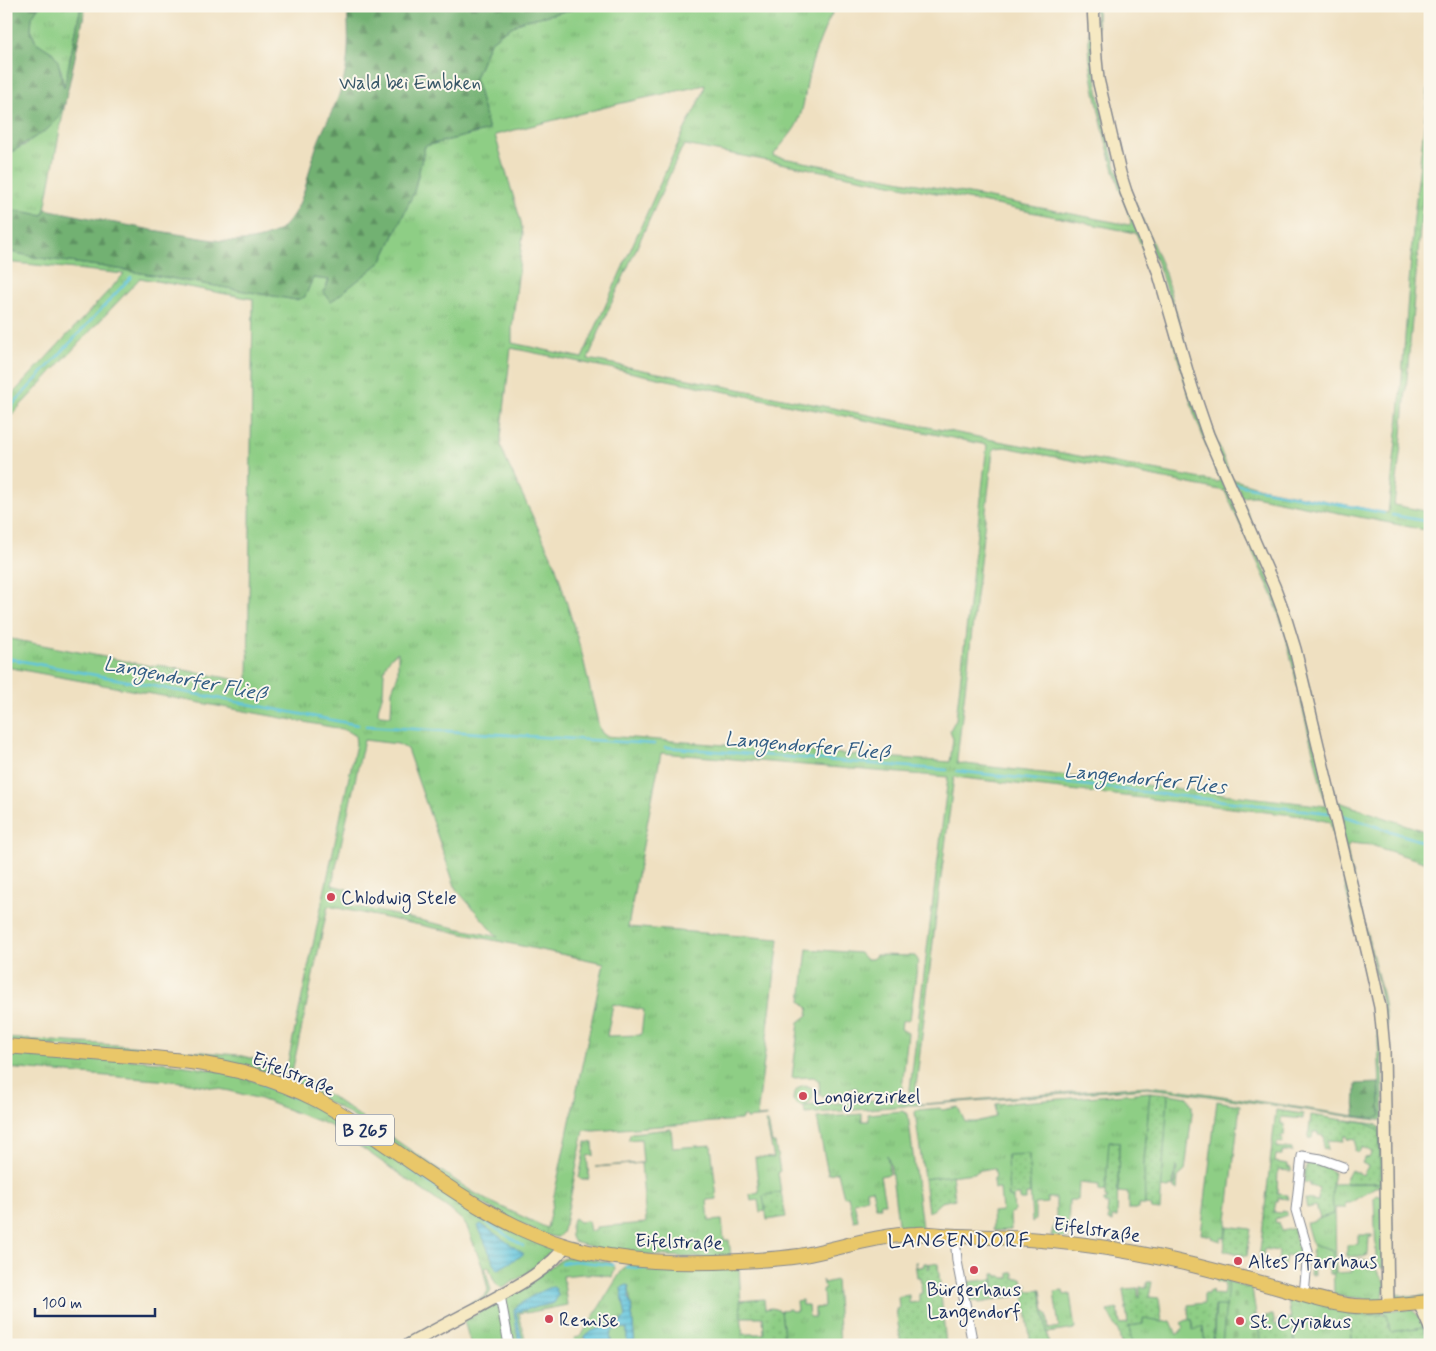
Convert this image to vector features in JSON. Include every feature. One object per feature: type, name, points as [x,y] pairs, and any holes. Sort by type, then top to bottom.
[{"type":"main road","name":"Eifelstraße","points":[[6,1046],[180,1060],[243,1071],[273,1081],[301,1092],[330,1107],[491,1214],[530,1233],[588,1252],[623,1258],[670,1262],[718,1263],[799,1256],[886,1236],[918,1234],[1020,1238],[1125,1251],[1193,1265],[1334,1303],[1356,1306],[1388,1306]]},
{"type":"main road","name":"B 265","points":[[1388,1306],[1424,1303]]},
{"type":"street","points":[[1093,6],[1098,79],[1120,173],[1158,271],[1192,388],[1208,435],[1263,560],[1287,621],[1372,967],[1380,1007],[1384,1049],[1388,1306]]},
{"type":"street","points":[[1304,1295],[1308,1251],[1296,1210],[1302,1156],[1321,1159],[1343,1167]]},
{"type":"street","points":[[955,1236],[957,1261],[973,1345]]},
{"type":"street","points":[[408,1345],[500,1295],[552,1262],[565,1246]]},
{"type":"street","points":[[500,1295],[509,1345]]},
{"type":"street","points":[[1424,1303],[1430,1328]]},
{"type":"green space","points":[[6,6],[39,6],[32,17],[31,29],[36,42],[53,53],[58,61],[64,88],[81,6],[86,6],[65,103],[58,118],[48,129],[6,155]]},
{"type":"green space","points":[[39,6],[81,6],[64,90],[61,70],[53,53],[36,42],[31,29],[32,16]]},
{"type":"green space","name":"Wald bei Embken","points":[[347,6],[588,6],[522,21],[490,42],[475,78],[489,130],[425,146],[414,192],[382,261],[331,302],[324,292],[329,280],[313,278],[305,297],[296,300],[6,251],[6,209],[43,215],[45,209],[221,241],[253,240],[278,231],[290,219],[301,199],[317,145],[341,89],[347,58]]},
{"type":"green space","points":[[588,6],[836,6],[815,54],[798,122],[773,156],[1129,225],[1131,223],[1130,218],[1108,148],[1092,75],[1089,41],[1089,6],[1091,6],[1094,61],[1103,116],[1125,196],[1135,221],[1134,226],[1141,236],[1154,269],[1196,410],[1223,477],[1223,485],[1228,490],[1267,575],[1279,604],[1295,656],[1375,992],[1381,1054],[1384,1115],[1382,1120],[1147,1088],[805,1114],[804,1106],[909,1097],[948,777],[661,753],[628,927],[779,939],[757,1117],[767,1117],[746,1119],[743,1116],[741,1120],[594,1131],[584,1130],[565,1224],[562,1233],[558,1237],[545,1235],[533,1230],[457,1188],[349,1114],[292,1083],[291,1072],[287,1071],[285,1078],[281,1078],[207,1060],[6,1042],[6,1038],[238,1055],[263,1061],[286,1071],[356,744],[355,735],[342,729],[6,667],[6,638],[151,666],[158,665],[248,682],[253,299],[140,278],[6,421],[6,401],[124,274],[6,262],[6,251],[296,300],[305,296],[313,278],[329,280],[324,292],[331,301],[382,261],[414,192],[425,146],[489,130],[475,78],[490,42],[522,21]],"holes":[[[705,85],[582,358],[512,343],[512,328],[523,234],[495,135],[622,103]],[[685,145],[1136,233],[1155,278],[1194,413],[1220,481],[1217,482],[993,440],[588,359],[681,150]],[[511,348],[987,445],[956,719],[950,730],[953,739],[950,762],[606,736],[599,727],[582,654],[555,564],[501,446]],[[1005,447],[1225,491],[1272,594],[1284,629],[1326,806],[957,763],[993,451],[996,448]],[[398,652],[398,675],[392,690],[391,716],[378,713],[383,693],[384,670],[388,661]],[[364,740],[398,744],[407,749],[456,889],[498,937],[344,904],[347,889],[332,885]],[[954,777],[1302,816],[1330,822],[1373,1003],[1378,1038],[1380,1117],[1355,1116],[1147,1086],[923,1104],[917,1102],[915,1095]],[[328,906],[604,963],[547,1228],[471,1191],[292,1072]],[[613,1004],[644,1010],[641,1035],[607,1036]]]},
{"type":"green space","points":[[1095,6],[1098,6],[1099,58],[1121,160],[1131,193],[1164,270],[1202,405],[1232,479],[1261,488],[1388,513],[1399,416],[1414,217],[1430,71],[1430,115],[1401,446],[1394,505],[1430,512],[1430,531],[1254,496],[1242,497],[1242,501],[1282,592],[1295,628],[1336,801],[1430,833],[1430,864],[1371,845],[1350,843],[1347,848],[1383,997],[1386,1017],[1393,1286],[1395,1291],[1403,1296],[1430,1295],[1430,1298],[1403,1300],[1393,1296],[1390,1292],[1385,1039],[1382,1003],[1377,979],[1293,632],[1240,502],[1241,495],[1239,489],[1232,486],[1229,481],[1204,421],[1161,273],[1123,176],[1101,81],[1098,60]]},
{"type":"green space","points":[[65,103],[44,215],[6,209],[6,155],[26,144],[58,118]]},
{"type":"green space","points":[[807,949],[860,953],[865,959],[872,959],[876,955],[915,956],[918,960],[910,1019],[902,1021],[901,1029],[908,1033],[902,1088],[899,1091],[860,1094],[857,1092],[857,1088],[851,1088],[847,1095],[823,1097],[820,1095],[819,1081],[814,1077],[792,1078],[799,1022],[808,1015],[809,1009],[801,1001]]},
{"type":"green space","points":[[6,1050],[160,1062],[231,1073],[308,1100],[551,1248],[552,1256],[503,1288],[495,1283],[489,1267],[485,1268],[491,1290],[486,1298],[403,1345],[398,1345],[485,1296],[488,1290],[483,1268],[467,1227],[449,1209],[331,1126],[260,1099],[183,1082],[6,1068]]},
{"type":"green space","points":[[1379,1083],[1380,1117],[1355,1116],[1356,1084]]},
{"type":"green space","name":"Longierzirkel","points":[[805,1085],[812,1088],[812,1098],[808,1104],[800,1106],[793,1100],[793,1097],[798,1088]]},
{"type":"green space","points":[[1150,1092],[1144,1164],[1145,1205],[1139,1205],[1139,1209],[1128,1209],[1128,1193],[1118,1192],[1119,1142],[1110,1141],[1105,1192],[1099,1191],[1099,1185],[1079,1183],[1078,1200],[1069,1200],[1068,1238],[1051,1236],[1056,1217],[1056,1198],[1047,1198],[1047,1203],[1035,1204],[1035,1219],[1032,1222],[1028,1154],[1007,1156],[1009,1197],[1013,1198],[1014,1212],[1010,1213],[1011,1230],[993,1230],[992,1212],[1002,1211],[1000,1189],[994,1189],[993,1181],[996,1177],[994,1168],[974,1173],[924,1179],[915,1112],[917,1110],[940,1108],[942,1110],[958,1107],[965,1122],[975,1122],[995,1117],[996,1104]]},
{"type":"green space","points":[[1150,1092],[1168,1094],[1160,1210],[1151,1209],[1152,1206],[1145,1205],[1144,1164]]},
{"type":"green space","points":[[1168,1094],[1188,1097],[1192,1106],[1185,1171],[1178,1177],[1177,1190],[1174,1189],[1176,1165],[1173,1187],[1170,1186],[1169,1189],[1161,1188]]},
{"type":"green space","points":[[1217,1101],[1240,1105],[1225,1238],[1221,1238],[1221,1241],[1211,1238],[1212,1236],[1201,1234]]},
{"type":"green space","points":[[1276,1110],[1303,1114],[1303,1119],[1281,1117],[1281,1124],[1285,1124],[1284,1136],[1281,1136],[1281,1139],[1283,1139],[1282,1143],[1277,1142],[1277,1147],[1292,1149],[1292,1152],[1282,1151],[1282,1155],[1276,1155],[1275,1162],[1288,1164],[1291,1171],[1278,1170],[1277,1194],[1288,1195],[1288,1199],[1279,1198],[1276,1201],[1274,1212],[1287,1212],[1287,1215],[1275,1219],[1276,1223],[1279,1222],[1282,1231],[1295,1228],[1295,1239],[1302,1241],[1305,1251],[1303,1268],[1300,1268],[1301,1257],[1286,1255],[1284,1266],[1281,1266],[1281,1262],[1278,1262],[1279,1251],[1264,1249],[1263,1260],[1259,1260]]},
{"type":"green space","points":[[902,1111],[908,1114],[922,1228],[899,1230],[891,1168],[887,1155],[890,1174],[880,1176],[885,1203],[880,1203],[881,1207],[876,1207],[872,1189],[866,1190],[867,1198],[854,1202],[858,1220],[854,1221],[848,1196],[844,1197],[838,1172],[828,1174],[817,1118],[862,1114],[862,1121],[869,1121],[868,1114]]},
{"type":"green space","points":[[1311,1115],[1364,1123],[1376,1128],[1380,1134],[1380,1183],[1344,1183],[1351,1170],[1363,1175],[1368,1166],[1362,1163],[1365,1157],[1369,1158],[1372,1152],[1362,1147],[1359,1152],[1355,1151],[1356,1140],[1347,1139],[1347,1136],[1344,1136],[1343,1141],[1328,1140],[1327,1150],[1323,1149],[1324,1136],[1318,1135],[1318,1132],[1313,1132],[1312,1138],[1308,1138]]},
{"type":"green space","points":[[1347,1120],[1374,1124],[1382,1131],[1385,1186],[1375,1187],[1350,1203],[1345,1203],[1345,1208],[1335,1208],[1336,1273],[1352,1272],[1352,1266],[1347,1266],[1347,1259],[1368,1261],[1386,1283],[1382,1300],[1372,1301],[1371,1299],[1334,1296],[1333,1250],[1312,1244],[1306,1223],[1333,1214],[1332,1184],[1380,1183],[1380,1134]]},
{"type":"green space","points":[[766,1122],[768,1122],[772,1143],[775,1143],[780,1171],[778,1172],[781,1192],[764,1196],[765,1211],[760,1212],[758,1200],[751,1201],[750,1194],[759,1192],[755,1157],[774,1158]]},
{"type":"green space","points":[[671,1129],[673,1148],[711,1145],[717,1199],[707,1200],[709,1221],[722,1220],[724,1240],[729,1240],[731,1257],[698,1258],[610,1252],[574,1242],[570,1231],[574,1218],[579,1222],[588,1221],[590,1231],[596,1231],[596,1227],[646,1223],[641,1163],[643,1163],[641,1139],[628,1140],[631,1133]]},
{"type":"green space","points":[[1109,1141],[1119,1142],[1117,1217],[1112,1217],[1112,1222],[1108,1221],[1108,1204],[1104,1204],[1104,1201],[1107,1201],[1105,1197]]},
{"type":"green space","points":[[586,1142],[593,1143],[594,1155],[587,1156],[589,1179],[582,1180],[579,1178]]},
{"type":"green space","points":[[1029,1154],[1030,1194],[1026,1194],[1026,1200],[1020,1200],[1020,1195],[1015,1195],[1013,1198],[1009,1197],[1007,1155]]},
{"type":"green space","points":[[1314,1162],[1334,1172],[1332,1184],[1333,1214],[1320,1218],[1316,1206],[1307,1208],[1305,1199],[1318,1201],[1319,1188],[1304,1182],[1306,1167]]},
{"type":"green space","points":[[952,1175],[955,1199],[941,1202],[928,1212],[924,1179]]},
{"type":"green space","points":[[781,1192],[786,1217],[767,1220],[763,1196]]},
{"type":"green space","points":[[1377,1195],[1383,1197],[1383,1269],[1378,1265],[1376,1257],[1374,1198]]},
{"type":"green space","points":[[1227,1226],[1251,1229],[1247,1256],[1224,1250]]},
{"type":"green space","points":[[1358,1235],[1372,1235],[1372,1237],[1369,1237],[1368,1254],[1363,1257],[1347,1256],[1347,1245],[1358,1244]]},
{"type":"green space","points":[[1313,1244],[1333,1250],[1334,1274],[1329,1274],[1329,1263],[1313,1263],[1314,1275],[1310,1275]]},
{"type":"green space","points":[[577,1256],[612,1263],[615,1268],[612,1277],[593,1274],[563,1276],[567,1305],[519,1313],[526,1345],[512,1345],[505,1300],[509,1294],[559,1261]]},
{"type":"green space","points":[[915,1262],[917,1262],[916,1267],[922,1267],[924,1263],[927,1263],[928,1268],[930,1268],[929,1263],[938,1264],[946,1345],[901,1345],[896,1309],[899,1308],[898,1297],[909,1295],[909,1303],[919,1302],[919,1294],[922,1293],[920,1277],[917,1277]]},
{"type":"green space","points":[[630,1263],[739,1266],[743,1345],[635,1345],[629,1286],[621,1288],[626,1317],[619,1323],[610,1324],[585,1336],[586,1338],[582,1339],[582,1341],[575,1343],[574,1338],[579,1337],[583,1333],[621,1272]]},
{"type":"green space","points":[[1009,1273],[1014,1273],[1014,1278],[1022,1278],[1023,1284],[1028,1284],[1027,1292],[1040,1289],[1049,1345],[1031,1345],[1024,1295],[996,1299],[993,1274],[1009,1278]]},
{"type":"green space","points":[[1217,1277],[1228,1281],[1226,1306],[1215,1306],[1213,1345],[1205,1345],[1203,1326],[1193,1330],[1192,1319],[1189,1319],[1188,1305],[1204,1303],[1204,1294],[1208,1294],[1212,1290],[1213,1294],[1223,1295],[1225,1284],[1217,1282]]},
{"type":"green space","points":[[993,1279],[996,1300],[979,1303],[978,1301],[971,1302],[967,1282]]},
{"type":"green space","points":[[822,1280],[824,1283],[836,1280],[840,1345],[785,1345],[781,1310],[790,1309],[791,1311],[797,1311],[796,1301],[802,1300],[802,1305],[808,1305],[809,1317],[815,1317],[815,1308],[824,1307],[823,1290],[825,1290],[825,1286]]},
{"type":"green space","points":[[1228,1281],[1252,1289],[1261,1345],[1222,1345]]},
{"type":"green space","points":[[1147,1282],[1152,1282],[1149,1297],[1159,1298],[1162,1322],[1143,1319],[1143,1324],[1129,1326],[1132,1345],[1121,1345],[1119,1333],[1107,1311],[1118,1309],[1120,1324],[1128,1323],[1123,1289],[1138,1288],[1138,1296],[1140,1297],[1140,1287],[1147,1287]]},
{"type":"green space","points":[[1040,1289],[1049,1329],[1059,1327],[1054,1292],[1063,1291],[1064,1295],[1070,1294],[1075,1329],[1047,1333]]},
{"type":"green space","points":[[1289,1295],[1382,1310],[1383,1314],[1364,1316],[1349,1314],[1353,1345],[1295,1345],[1288,1300]]},
{"type":"green space","points":[[764,1299],[765,1309],[772,1308],[781,1311],[785,1345],[743,1345],[742,1334],[764,1334],[763,1317],[741,1317],[740,1301]]},
{"type":"green space","points":[[496,1303],[498,1304],[508,1345],[471,1345],[464,1321]]},
{"type":"green space","points":[[1216,1305],[1226,1306],[1222,1345],[1213,1345]]},
{"type":"green space","points":[[1384,1310],[1412,1310],[1422,1322],[1430,1342],[1423,1327],[1390,1332],[1387,1314],[1385,1314]]},
{"type":"green space","points":[[1349,1314],[1364,1316],[1387,1314],[1390,1332],[1423,1327],[1430,1345],[1353,1345]]},
{"type":"green space","points":[[1273,1315],[1275,1325],[1278,1324],[1278,1320],[1291,1318],[1295,1345],[1261,1345],[1258,1324],[1266,1325],[1265,1316]]},
{"type":"green space","points":[[1142,1318],[1162,1322],[1171,1321],[1177,1335],[1184,1327],[1181,1323],[1189,1319],[1203,1326],[1205,1345],[1132,1345],[1129,1326],[1143,1324]]},
{"type":"green space","points":[[615,1329],[627,1329],[627,1345],[614,1345],[611,1339],[611,1332]]},
{"type":"water","points":[[481,1224],[524,1254],[497,1270],[478,1226]]},
{"type":"water","points":[[629,1286],[635,1345],[627,1345],[627,1329],[624,1328],[615,1329],[611,1332],[611,1339],[614,1345],[586,1345],[585,1336],[590,1332],[610,1324],[619,1323],[626,1317],[621,1288]]},
{"type":"water","points":[[553,1287],[556,1289],[558,1296],[554,1303],[516,1312],[523,1345],[519,1345],[515,1308],[543,1290]]},
{"type":"waterway","name":"Langendorfer Fließ","points":[[6,412],[131,277]]},
{"type":"waterway","points":[[1234,484],[1384,513]]},
{"type":"waterway","points":[[1392,515],[1430,522]]},
{"type":"waterway","name":"Langendorfer Fließ","points":[[6,658],[358,725]]},
{"type":"waterway","name":"Langendorfer Fließ","points":[[366,726],[654,744]]},
{"type":"waterway","name":"Langendorfer Fließ","points":[[665,747],[947,770]]},
{"type":"waterway","name":"Langendorfer Flies","points":[[957,771],[1330,813]]},
{"type":"waterway","name":"Langendorfer Flies","points":[[1338,814],[1430,844]]},
{"type":"waterway","points":[[263,1085],[276,1090]]},
{"type":"waterway","points":[[281,1092],[297,1098]]},
{"type":"waterway","points":[[307,1103],[322,1110]]},
{"type":"waterway","points":[[335,1118],[468,1209]]},
{"type":"waterway","points":[[480,1218],[523,1246]]},
{"type":"waterway","points":[[561,1263],[575,1261],[613,1265]]},
{"type":"waterway","points":[[627,1267],[673,1270],[697,1269]]},
{"type":"place","name":"Chlodwig Stele","points":[[331,897]]},
{"type":"place","name":"Longierzirkel","points":[[803,1096]]},
{"type":"place","name":"Altes Pfarrhaus","points":[[1238,1261]]},
{"type":"place","name":"Bürgerhaus Langendorf","points":[[974,1270]]},
{"type":"place","name":"Remise","points":[[549,1319]]},
{"type":"place","name":"St. Cyriakus","points":[[1240,1321]]},
{"type":"district","name":"LANGENDORF","points":[[959,1240]]}]
